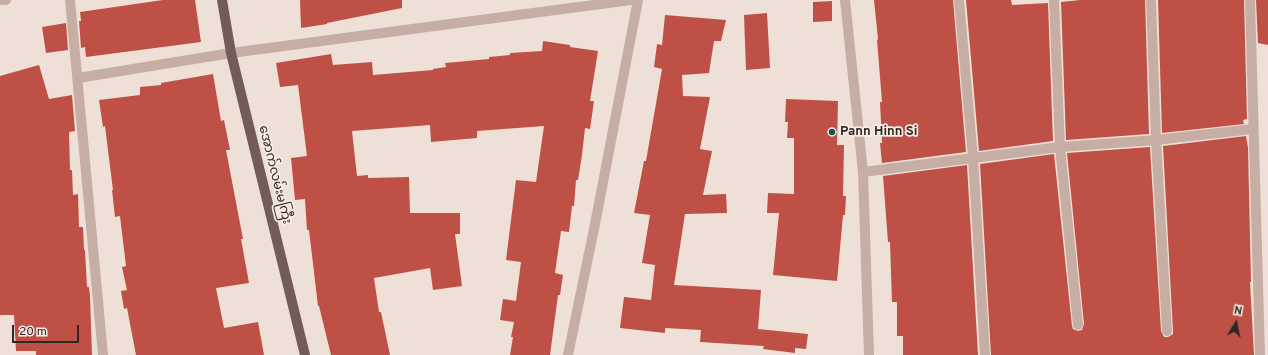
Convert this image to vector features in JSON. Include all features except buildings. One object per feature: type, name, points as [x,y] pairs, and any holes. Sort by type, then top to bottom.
[{"type":"main road","name":"အောက်လမ်းမကြီး","points":[[222,0],[231,53],[306,355]]},
{"type":"street","points":[[0,0],[6,0]]},
{"type":"street","points":[[70,0],[103,355]]},
{"type":"street","points":[[78,78],[231,53],[631,0]]},
{"type":"street","points":[[568,355],[638,0]]},
{"type":"street","points":[[846,0],[863,172],[869,355]]},
{"type":"street","points":[[959,0],[973,158],[985,355]]},
{"type":"street","points":[[1054,0],[1060,147],[1078,325]]},
{"type":"street","points":[[1151,0],[1156,140],[1168,331]]},
{"type":"street","points":[[1250,0],[1260,355]]},
{"type":"street","points":[[863,172],[1060,147],[1156,140],[1253,129]]},
{"type":"place","name":"Pann Hinn Si","points":[[832,132]]}]
